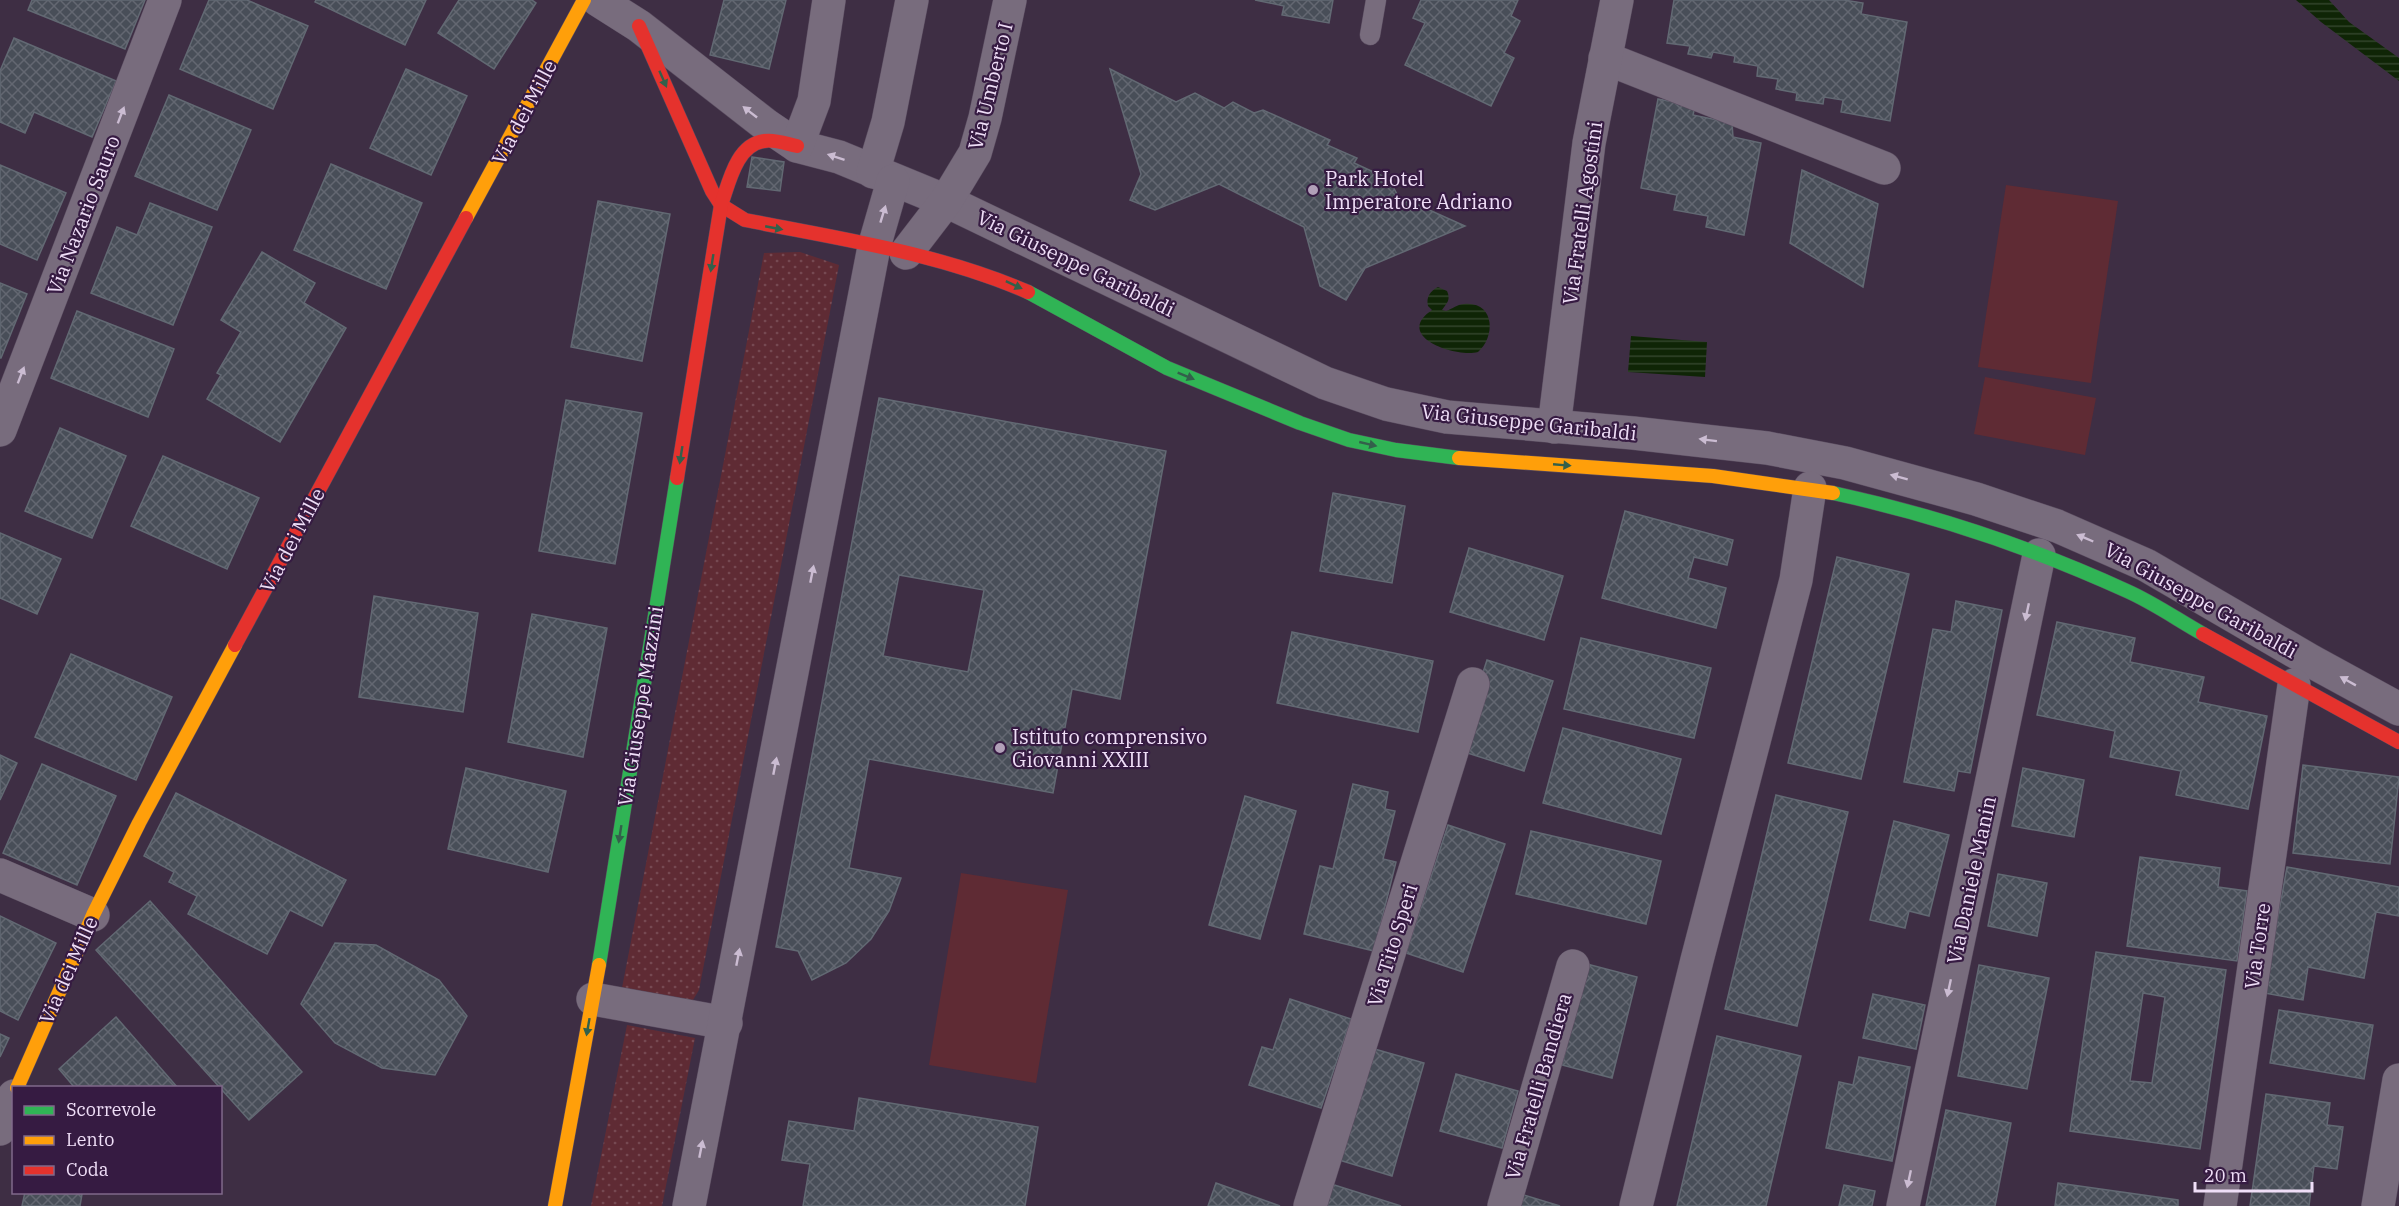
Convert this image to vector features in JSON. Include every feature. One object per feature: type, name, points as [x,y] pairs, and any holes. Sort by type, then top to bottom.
[{"type":"street","name":"Via Nazario Sauro","points":[[0,430],[165,0]]},
{"type":"street","name":"Via dei Mille","points":[[18,1086],[93,915],[161,782],[585,0]]},
{"type":"street","name":"Via Giuseppe Garibaldi","points":[[598,0],[639,26],[766,125],[797,146],[839,157],[946,201],[1335,387],[1414,411],[1464,419],[1711,441],[1820,458],[1927,485],[2017,512],[2057,526],[2146,565],[2311,661],[2399,709]]},
{"type":"street","points":[[797,146],[814,101],[829,0]]},
{"type":"street","points":[[689,1206],[874,247],[888,122],[912,0]]},
{"type":"street","name":"Via Umberto I","points":[[906,253],[946,201],[969,165],[981,137],[1010,0]]},
{"type":"street","name":"Via Fratelli Agostini","points":[[1554,427],[1589,143],[1617,0]]},
{"type":"street","points":[[639,26],[712,191],[721,205],[732,214],[758,224],[906,253]]},
{"type":"street","points":[[1605,58],[1884,168]]},
{"type":"street","name":"Via Giuseppe Mazzini","points":[[555,1206],[593,999],[721,205],[735,166],[746,150],[764,141],[797,146]]},
{"type":"street","name":"Via Giuseppe Garibaldi","points":[[906,253],[959,265],[992,276],[1033,294],[1167,368],[1300,423],[1349,440],[1446,457],[1713,476],[1810,488],[1894,506],[1987,534],[2129,592],[2294,686],[2399,742]]},
{"type":"street","points":[[1636,1206],[1694,971],[1796,580],[1810,488]]},
{"type":"street","name":"Via Daniele Manin","points":[[1903,1206],[2039,555]]},
{"type":"street","name":"Via Tito Speri","points":[[1310,1206],[1473,684]]},
{"type":"street","name":"Via Torre","points":[[2220,1206],[2294,686]]},
{"type":"street","points":[[0,875],[93,915]]},
{"type":"street","name":"Via Fratelli Bandiera","points":[[1504,1206],[1573,966]]},
{"type":"street","points":[[593,999],[726,1023]]},
{"type":"street","points":[[2378,1206],[2399,1080]]},
{"type":"street","points":[[0,1129],[12,1101]]},
{"type":"lane","points":[[1370,35],[1376,0]]},
{"type":"shaded area","points":[[2296,0],[2329,0],[2349,22],[2399,58],[2399,81],[2321,22]]},
{"type":"shaded area","points":[[2006,185],[2118,201],[2091,383],[1978,367]]},
{"type":"shaded area","points":[[800,252],[839,265],[699,990],[690,1005],[621,993],[764,253]]},
{"type":"shaded area","points":[[1438,287],[1447,291],[1449,297],[1442,310],[1446,311],[1462,304],[1474,305],[1482,308],[1487,314],[1490,329],[1488,338],[1478,352],[1456,352],[1432,343],[1423,336],[1420,328],[1422,320],[1432,310],[1428,306],[1428,297]]},
{"type":"shaded area","points":[[1631,336],[1707,342],[1705,377],[1628,372]]},
{"type":"shaded area","points":[[1985,377],[2096,398],[2085,455],[1974,434]]},
{"type":"shaded area","points":[[961,873],[1068,890],[1036,1083],[929,1065]]},
{"type":"shaded area","points":[[627,1025],[695,1038],[662,1206],[591,1206]]},
{"type":"building","points":[[32,0],[145,0],[125,49],[28,10]]},
{"type":"building","points":[[209,0],[247,0],[308,26],[273,109],[180,69]]},
{"type":"building","points":[[316,0],[426,0],[405,45],[315,2]]},
{"type":"building","points":[[459,0],[532,0],[536,3],[494,69],[438,33]]},
{"type":"building","points":[[724,0],[786,0],[769,69],[710,55]]},
{"type":"building","points":[[1255,0],[1333,0],[1329,23],[1282,15],[1284,6]]},
{"type":"building","points":[[1421,0],[1518,0],[1511,16],[1520,21],[1504,53],[1514,58],[1491,106],[1405,65],[1425,23],[1413,18]]},
{"type":"building","points":[[1674,0],[1844,0],[1863,3],[1861,14],[1907,22],[1890,121],[1841,112],[1843,100],[1824,97],[1823,104],[1796,100],[1797,93],[1776,89],[1778,79],[1757,76],[1758,66],[1734,62],[1735,56],[1713,52],[1711,58],[1688,54],[1690,46],[1667,43]]},
{"type":"building","points":[[14,38],[116,81],[92,137],[34,112],[25,133],[0,122],[0,71]]},
{"type":"building","points":[[406,69],[467,96],[431,175],[370,148]]},
{"type":"building","name":"Park Hotel Imperatore Adriano","points":[[1110,69],[1176,102],[1195,93],[1224,108],[1233,102],[1254,113],[1263,110],[1330,140],[1327,145],[1357,158],[1354,163],[1389,179],[1398,196],[1465,226],[1365,268],[1346,300],[1320,286],[1304,227],[1219,184],[1155,210],[1130,200],[1141,174]]},
{"type":"building","points":[[169,95],[251,130],[217,210],[135,176]]},
{"type":"building","points":[[1658,99],[1695,106],[1693,115],[1732,123],[1733,137],[1761,143],[1744,235],[1706,227],[1708,216],[1674,210],[1677,195],[1641,188]]},
{"type":"building","points":[[752,157],[784,162],[780,191],[747,187]]},
{"type":"building","points":[[331,164],[422,203],[386,289],[294,250]]},
{"type":"building","points":[[0,165],[66,193],[37,260],[0,244]]},
{"type":"building","points":[[1802,170],[1878,204],[1863,287],[1790,243]]},
{"type":"building","points":[[598,201],[670,214],[642,361],[571,347]]},
{"type":"building","points":[[150,203],[212,227],[173,325],[91,293],[117,227],[137,235]]},
{"type":"building","points":[[262,252],[315,283],[304,303],[346,328],[280,442],[207,399],[221,375],[217,373],[241,332],[221,320]]},
{"type":"building","points":[[0,283],[27,294],[1,358],[0,358]]},
{"type":"building","points":[[77,311],[174,349],[148,417],[51,378]]},
{"type":"building","points":[[879,398],[1166,451],[1120,699],[1072,689],[1053,793],[869,759],[849,868],[901,878],[889,911],[871,939],[846,963],[812,980],[798,951],[776,947]],"holes":[[[899,575],[984,590],[968,672],[883,656]]]},
{"type":"building","points":[[566,400],[642,413],[615,564],[539,551]]},
{"type":"building","points":[[60,428],[126,456],[92,538],[25,511]]},
{"type":"building","points":[[163,456],[259,498],[227,569],[131,526]]},
{"type":"building","points":[[1333,493],[1405,506],[1392,583],[1320,571]]},
{"type":"building","points":[[1625,511],[1733,540],[1727,565],[1694,557],[1688,578],[1726,588],[1716,628],[1602,598]]},
{"type":"building","points":[[0,533],[61,559],[37,614],[0,598]]},
{"type":"building","points":[[1469,548],[1563,576],[1544,640],[1450,612]]},
{"type":"building","points":[[1837,557],[1909,574],[1861,779],[1788,763]]},
{"type":"building","points":[[374,596],[478,613],[463,712],[359,697]]},
{"type":"building","points":[[1956,601],[2002,610],[1970,773],[1958,771],[1954,791],[1904,782],[1933,629],[1951,632]]},
{"type":"building","points":[[532,614],[607,628],[583,757],[508,742]]},
{"type":"building","points":[[2057,622],[2135,638],[2130,662],[2204,677],[2198,702],[2267,716],[2248,809],[2176,795],[2181,771],[2110,757],[2115,731],[2037,715]]},
{"type":"building","points":[[1292,632],[1433,661],[1418,732],[1277,703]]},
{"type":"building","points":[[1581,638],[1711,668],[1694,738],[1564,709]]},
{"type":"building","points":[[71,654],[172,697],[136,780],[35,737]]},
{"type":"building","points":[[1487,660],[1553,681],[1524,771],[1458,750]]},
{"type":"building","points":[[1563,728],[1681,759],[1661,834],[1543,803]]},
{"type":"building","points":[[0,755],[17,763],[0,800]]},
{"type":"building","points":[[42,764],[116,796],[77,885],[3,853]]},
{"type":"building","points":[[2303,765],[2399,777],[2390,864],[2293,853]]},
{"type":"building","points":[[466,768],[566,791],[548,872],[448,849]]},
{"type":"building","points":[[2023,768],[2084,780],[2074,837],[2012,826]]},
{"type":"building","points":[[1353,784],[1388,792],[1385,809],[1395,811],[1383,859],[1396,862],[1374,951],[1304,934],[1320,866],[1333,869]]},
{"type":"building","points":[[176,793],[346,880],[322,926],[290,910],[267,954],[188,914],[197,896],[169,882],[174,872],[144,856]]},
{"type":"building","points":[[1776,795],[1848,812],[1797,1026],[1725,1009]]},
{"type":"building","points":[[1245,796],[1296,811],[1260,939],[1209,925]]},
{"type":"building","points":[[1894,821],[1949,835],[1929,916],[1909,911],[1905,928],[1870,920]]},
{"type":"building","points":[[1448,825],[1505,844],[1463,972],[1406,953]]},
{"type":"building","points":[[1531,831],[1661,861],[1646,924],[1516,894]]},
{"type":"building","points":[[2140,857],[2220,868],[2218,887],[2247,891],[2237,961],[2127,946]]},
{"type":"building","points":[[2287,867],[2399,887],[2399,916],[2376,912],[2364,978],[2308,967],[2303,1000],[2264,993]]},
{"type":"building","points":[[1998,874],[2047,883],[2037,936],[1988,926]]},
{"type":"building","points":[[150,901],[302,1072],[249,1120],[222,1090],[222,1086],[218,1086],[96,950]]},
{"type":"building","points":[[0,916],[56,943],[18,1020],[0,1011]]},
{"type":"building","points":[[335,943],[376,945],[439,980],[467,1016],[435,1075],[382,1068],[335,1043],[301,1004]]},
{"type":"building","points":[[2096,952],[2226,970],[2200,1149],[2070,1131]],"holes":[[[2143,993],[2165,997],[2152,1083],[2130,1081]]]},
{"type":"building","points":[[1587,964],[1637,977],[1612,1078],[1562,1065]]},
{"type":"building","points":[[1979,965],[2049,978],[2027,1089],[1958,1076]]},
{"type":"building","points":[[1873,994],[1925,1005],[1916,1049],[1863,1038]]},
{"type":"building","points":[[1290,999],[1351,1019],[1321,1108],[1249,1085],[1262,1047],[1273,1050]]},
{"type":"building","points":[[2279,1010],[2373,1025],[2364,1079],[2270,1063]]},
{"type":"building","points":[[116,1017],[176,1086],[73,1086],[59,1069]]},
{"type":"building","points":[[0,1034],[9,1038],[0,1057]]},
{"type":"building","points":[[1717,1036],[1801,1056],[1766,1206],[1677,1206]]},
{"type":"building","points":[[1371,1048],[1424,1063],[1392,1176],[1339,1160]]},
{"type":"building","points":[[1859,1057],[1910,1067],[1892,1161],[1826,1148],[1839,1082],[1853,1085]]},
{"type":"building","points":[[1456,1074],[1518,1091],[1502,1148],[1440,1131]]},
{"type":"building","points":[[2266,1094],[2330,1103],[2327,1125],[2343,1127],[2337,1169],[2314,1166],[2309,1206],[2250,1206]]},
{"type":"building","points":[[859,1098],[1038,1127],[1025,1206],[803,1206],[810,1164],[782,1160],[789,1121],[854,1131]]},
{"type":"building","points":[[1946,1110],[2011,1123],[1995,1206],[1926,1206]]},
{"type":"building","points":[[1216,1183],[1280,1206],[1208,1206]]},
{"type":"building","points":[[1328,1183],[1401,1206],[1321,1206]]},
{"type":"building","points":[[2058,1183],[2178,1200],[2178,1206],[2055,1206]]},
{"type":"building","points":[[1844,1185],[1875,1191],[1872,1206],[1839,1206]]},
{"type":"building","points":[[25,1194],[82,1194],[80,1206],[22,1206]]},
{"type":"building","points":[[1521,1194],[1560,1206],[1517,1206]]},
{"type":"traffic: fast","points":[[1028,292],[1167,368],[1300,423],[1349,440],[1396,450],[1459,458]]},
{"type":"traffic: fast","points":[[599,965],[677,478]]},
{"type":"traffic: fast","points":[[1833,493],[1946,522],[2020,547],[2092,575],[2137,596],[2203,634]]},
{"type":"traffic: slow","points":[[466,218],[584,0]]},
{"type":"traffic: slow","points":[[1459,458],[1713,476],[1833,493]]},
{"type":"traffic: slow","points":[[18,1086],[93,915],[139,823],[235,645]]},
{"type":"traffic: slow","points":[[555,1206],[599,965]]},
{"type":"traffic: jam","points":[[639,26],[712,191],[721,205],[745,220],[889,248],[994,278],[1028,292]]},
{"type":"traffic: jam","points":[[677,478],[721,205],[731,176],[740,157],[754,144],[772,141],[797,146]]},
{"type":"traffic: jam","points":[[235,645],[466,218]]},
{"type":"traffic: jam","points":[[2203,634],[2399,742]]},
{"type":"place","name":"Park Hotel Imperatore Adriano","points":[[1313,190]]},
{"type":"place","name":"Istituto comprensivo Giovanni XXIII","points":[[1000,748]]}]
